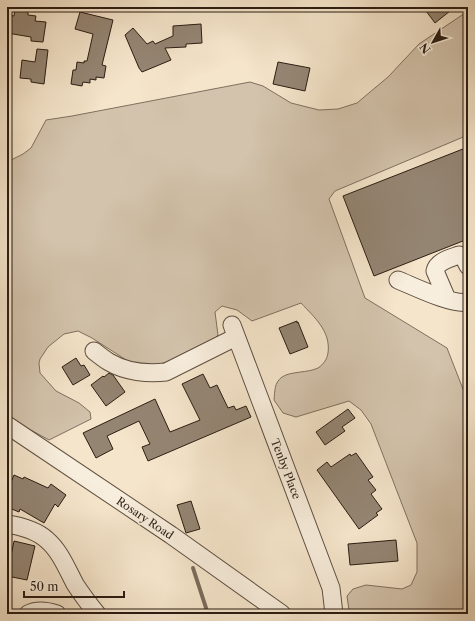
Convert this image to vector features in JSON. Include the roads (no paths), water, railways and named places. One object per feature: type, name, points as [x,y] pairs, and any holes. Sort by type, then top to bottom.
[{"type":"street","points":[[447,299],[435,271],[436,267],[440,263],[459,255],[464,258],[468,266]]},
{"type":"street","points":[[398,280],[447,299],[458,302],[468,302]]},
{"type":"street","name":"Tenby Place","points":[[94,351],[110,363],[137,371],[153,373],[166,372],[234,331],[331,588],[334,614]]},
{"type":"street","name":"Rosary Road","points":[[7,425],[170,535],[282,614]]},
{"type":"street","points":[[7,524],[21,526],[47,540],[59,555],[89,612]]},
{"type":"street","points":[[28,614],[34,611],[51,612],[57,614]]},
{"type":"waterway","points":[[193,568],[208,614]]}]
